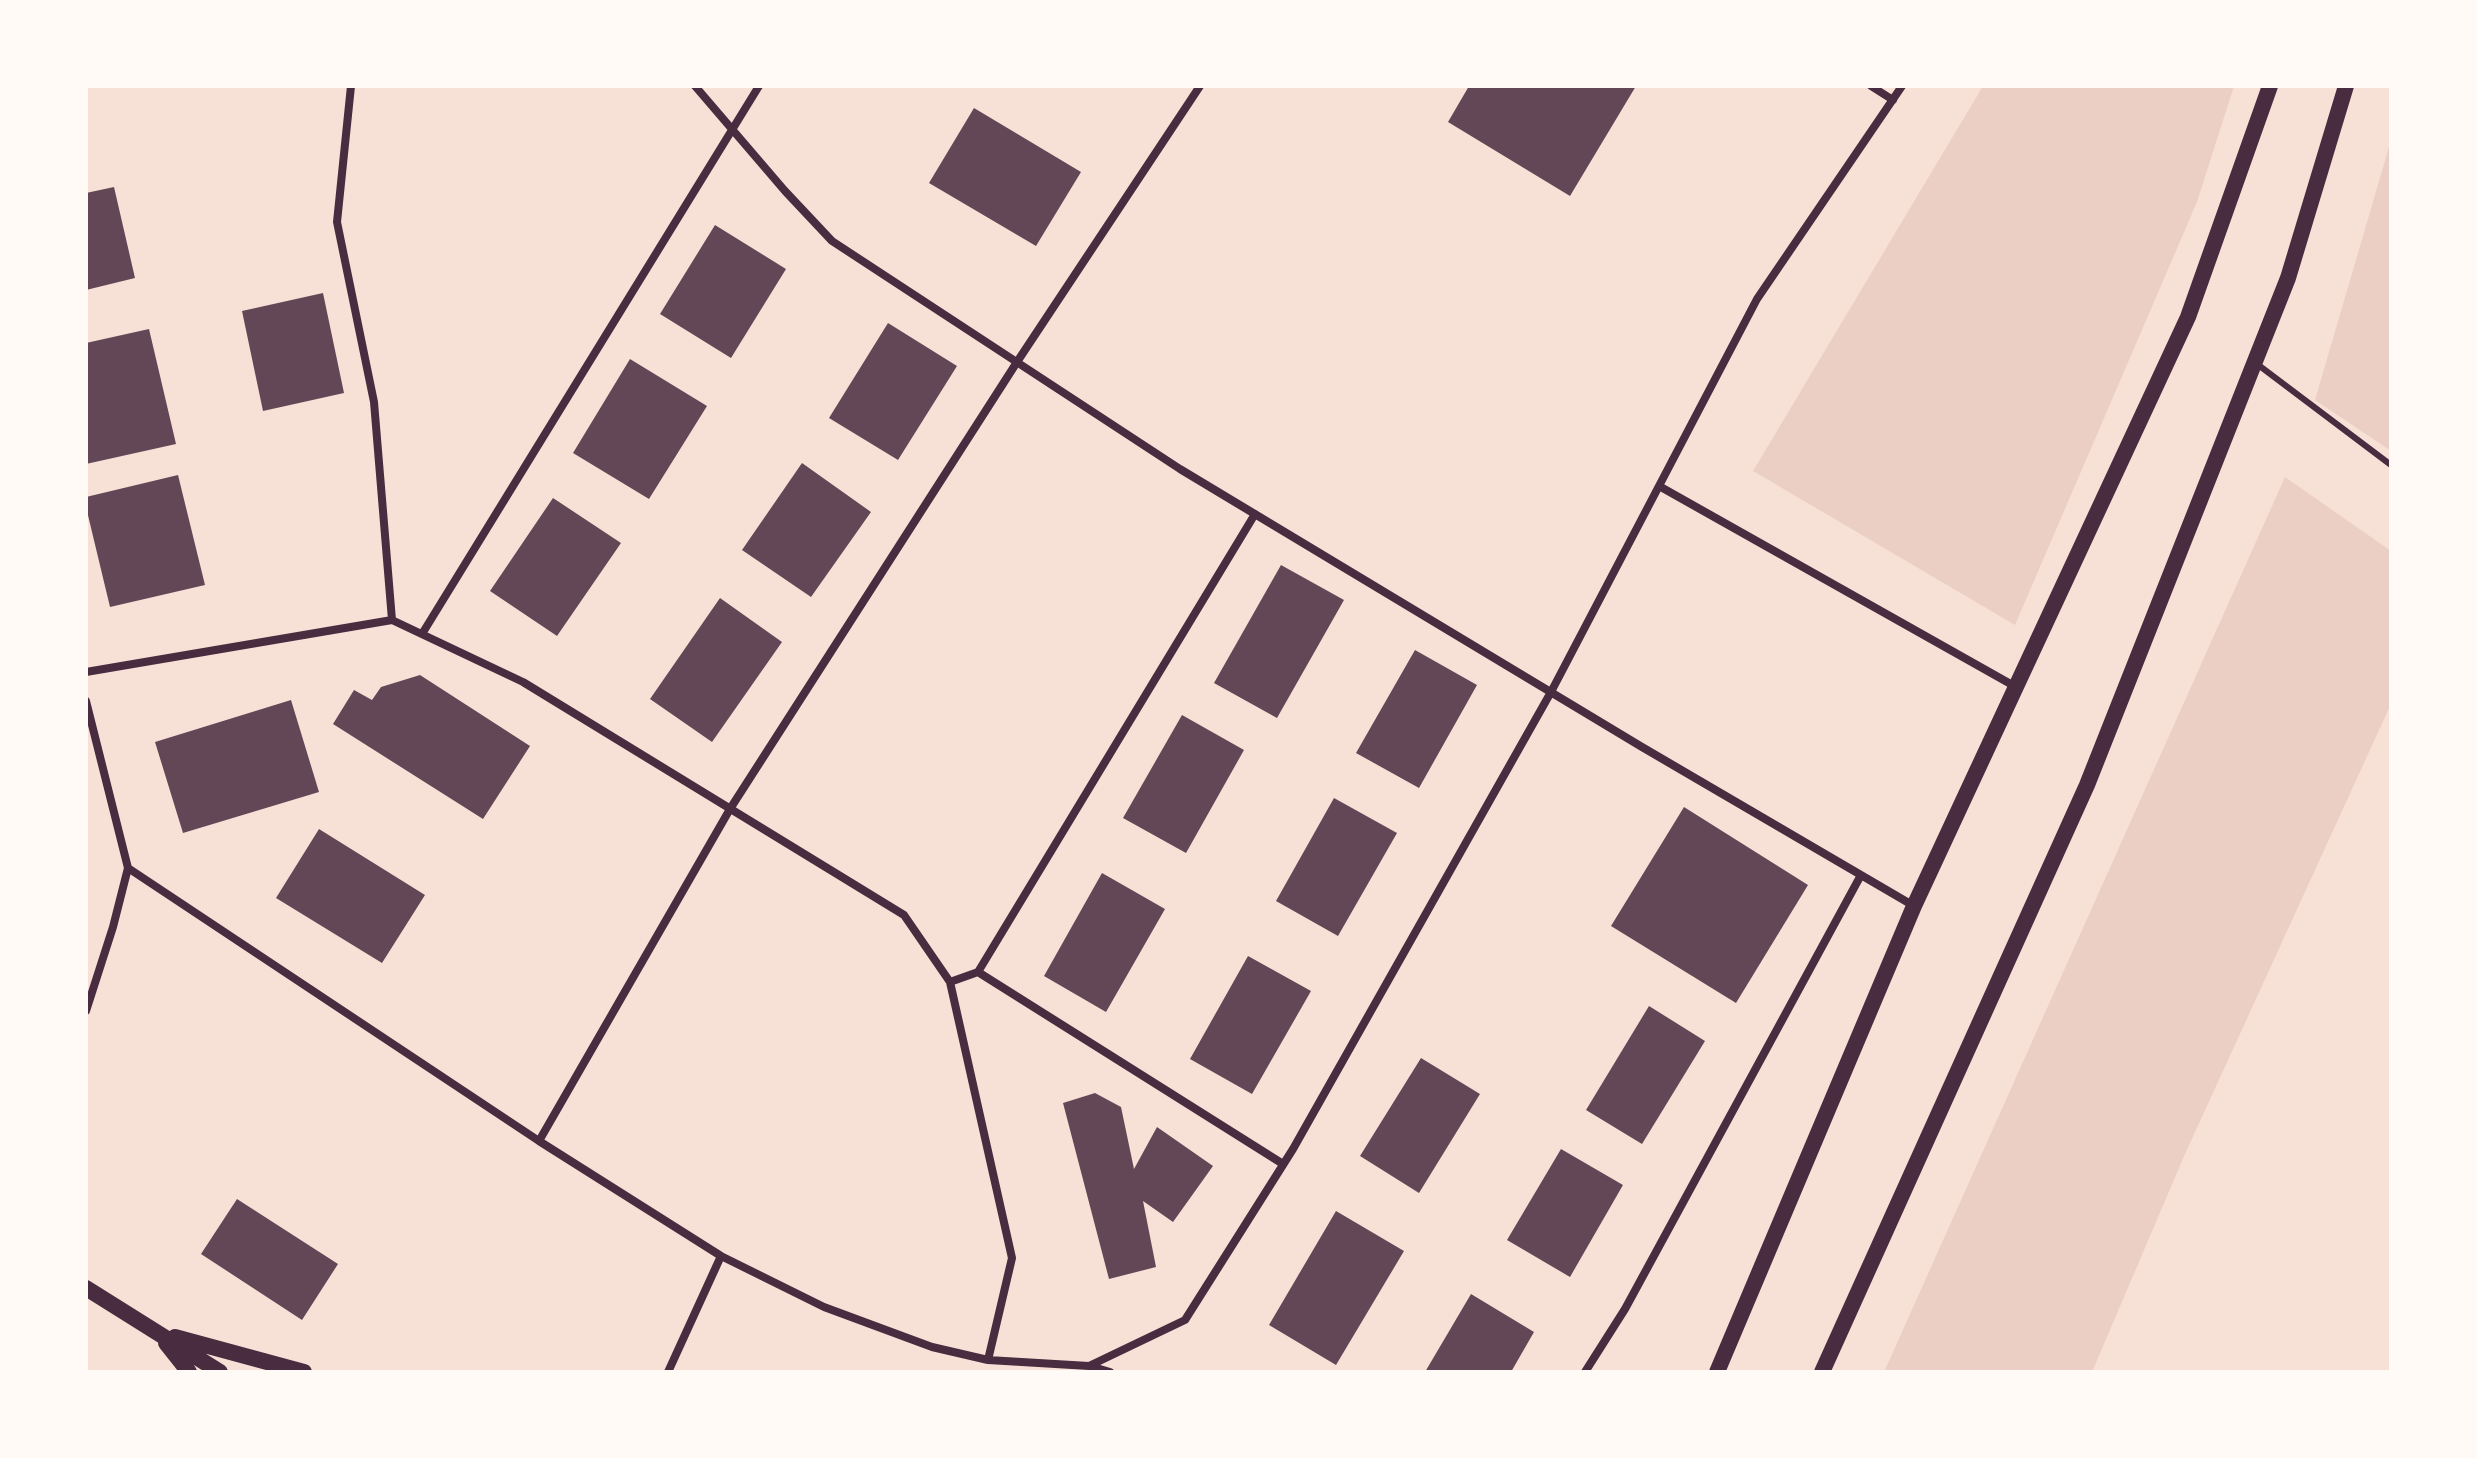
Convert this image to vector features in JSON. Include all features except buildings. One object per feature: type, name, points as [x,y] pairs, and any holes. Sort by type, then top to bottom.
[{"type":"main road","points":[[1717,1372],[1914,906],[2188,317],[2270,86]]},
{"type":"main road","points":[[1822,1372],[2087,785],[2288,278],[2346,86]]},
{"type":"main road","points":[[86,1288],[220,1372]]},
{"type":"main road","points":[[158,1332],[189,1372]]},
{"type":"main road","points":[[158,1332],[304,1372]]},
{"type":"street","points":[[351,86],[337,222],[374,402],[392,620]]},
{"type":"street","points":[[695,86],[832,241],[1180,469],[1914,906]]},
{"type":"street","points":[[422,634],[759,86]]},
{"type":"street","points":[[539,1141],[730,809],[1017,362],[1200,86]]},
{"type":"street","points":[[1871,86],[1893,100]]},
{"type":"street","points":[[1089,1366],[1185,1320],[1283,1164],[1551,692],[1757,299],[1902,86]]},
{"type":"street","points":[[1659,486],[2016,687]]},
{"type":"street","points":[[950,982],[978,972],[1255,514]]},
{"type":"street","points":[[86,672],[392,620],[523,682],[904,915],[950,982],[1012,1258],[988,1360]]},
{"type":"street","points":[[86,701],[128,868],[86,1011]]},
{"type":"street","points":[[128,868],[539,1141],[721,1256],[824,1307],[932,1347],[988,1360],[1089,1366],[1110,1372]]},
{"type":"street","points":[[1585,1372],[1625,1309],[1861,875]]},
{"type":"street","points":[[978,972],[1283,1164]]},
{"type":"street","points":[[668,1372],[721,1256]]},
{"type":"lane","points":[[2255,362],[2391,465]]},
{"type":"shaded area","points":[[1983,86],[2234,86],[2197,202],[2015,625],[1753,471]]},
{"type":"shaded area","points":[[2391,140],[2391,451],[2315,400]]},
{"type":"shaded area","points":[[2285,477],[2391,551],[2391,704],[2185,1154],[2092,1372],[1884,1372]]}]
